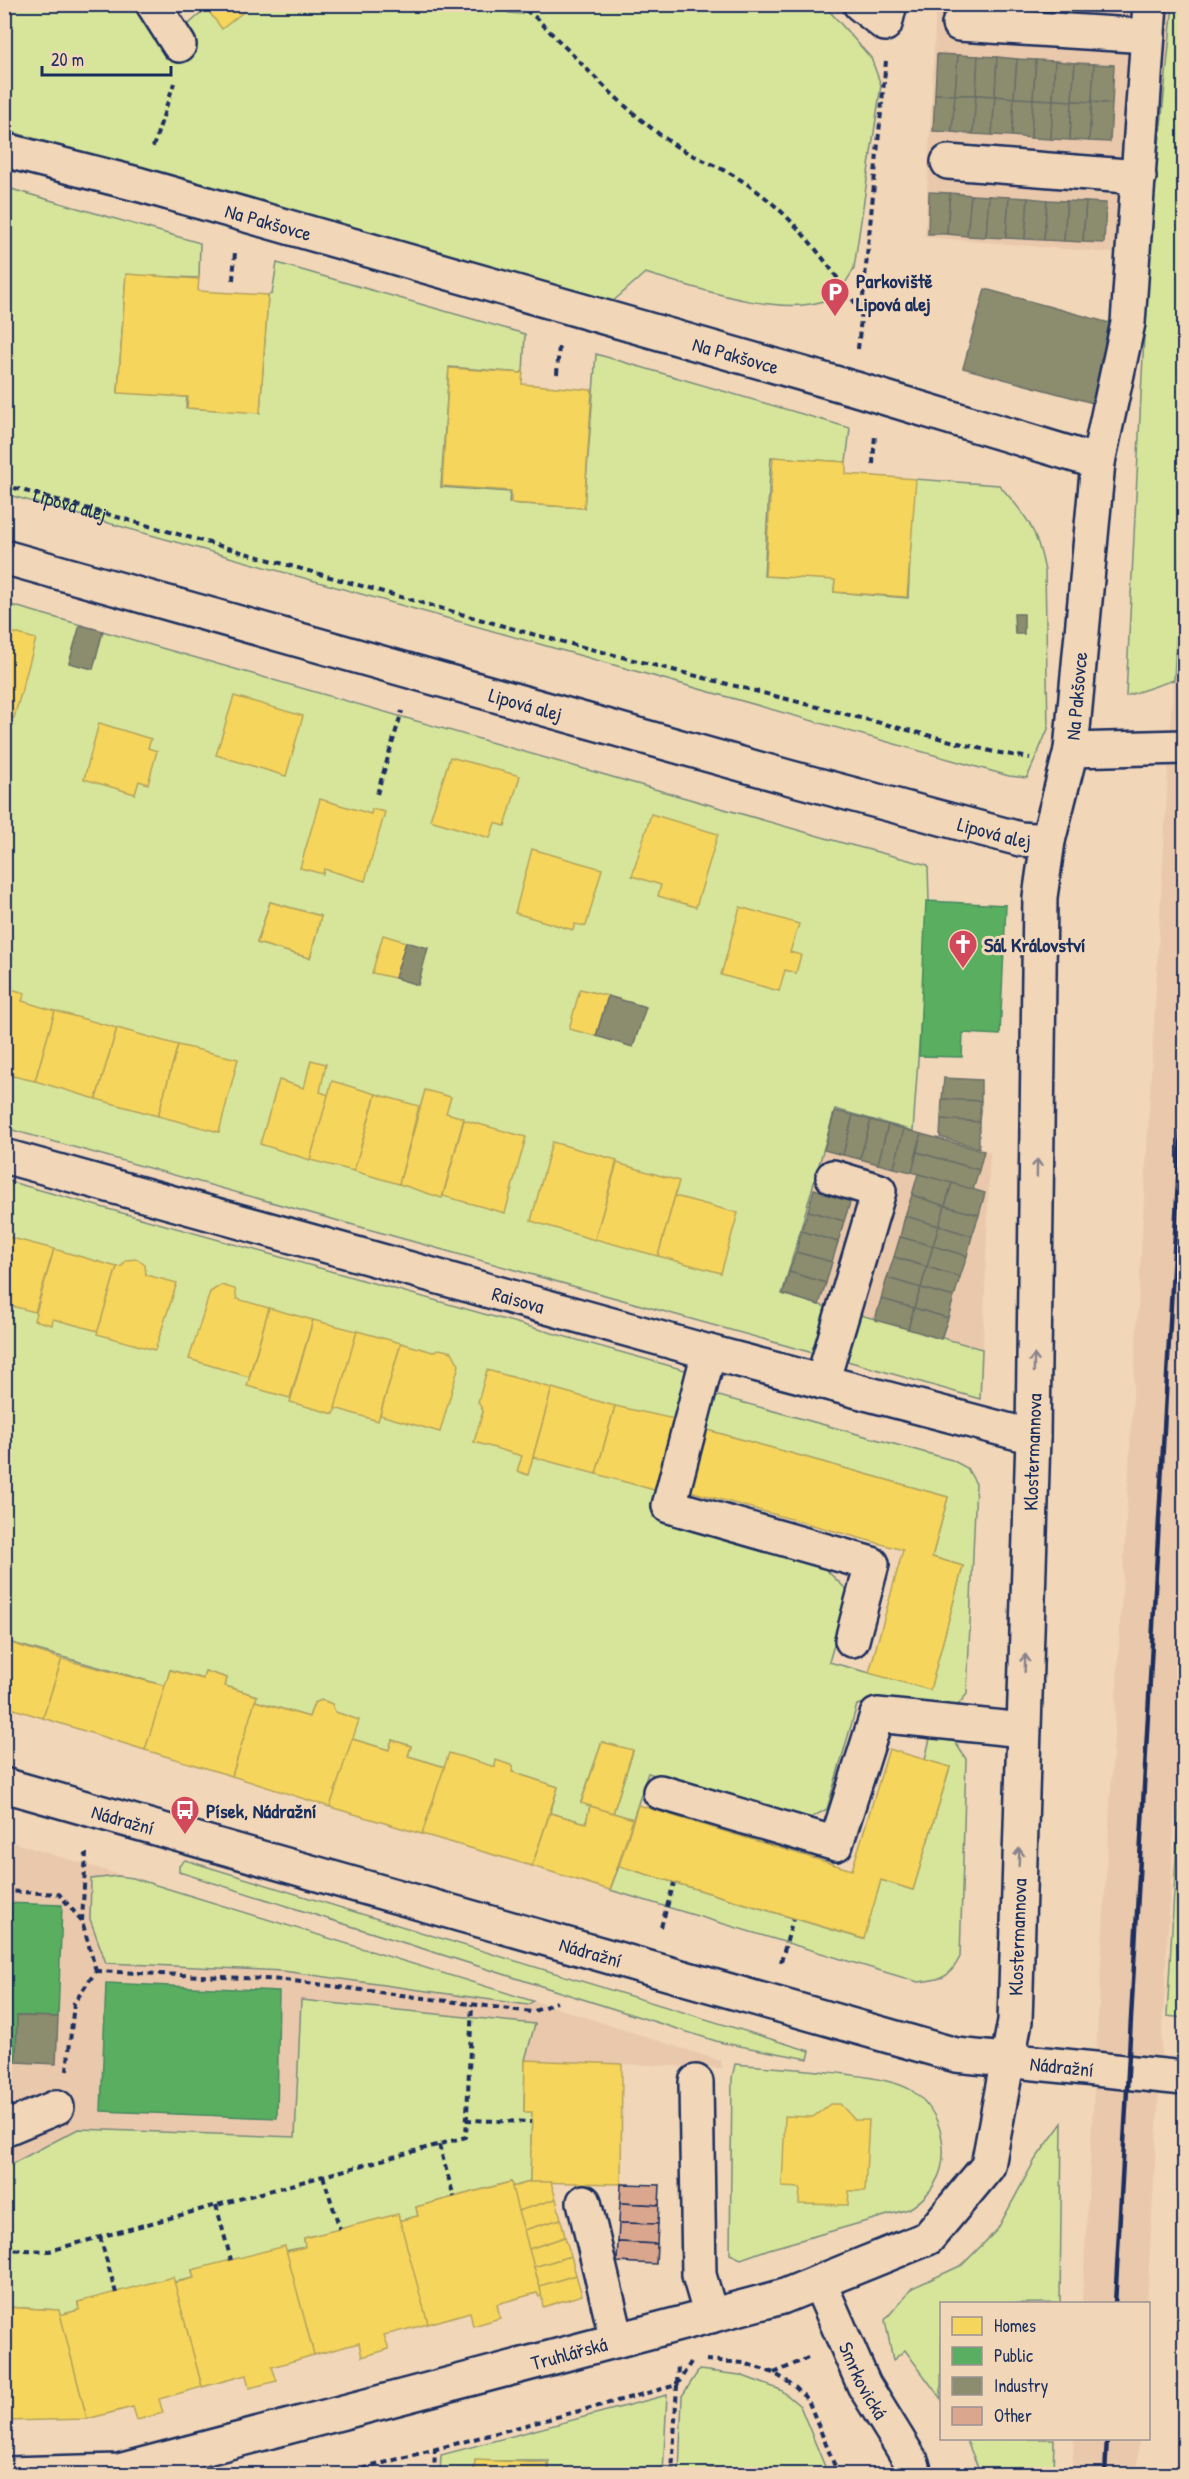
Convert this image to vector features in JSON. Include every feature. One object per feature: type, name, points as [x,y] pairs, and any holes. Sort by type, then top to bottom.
[{"type":"street","points":[[153,4],[179,45]]},
{"type":"street","points":[[860,4],[888,14]]},
{"type":"street","points":[[1098,462],[1128,323],[1150,4]]},
{"type":"street","points":[[959,24],[1148,36]]},
{"type":"street","name":"Na Pakšovce","points":[[4,150],[141,185],[856,389],[1098,462],[1056,755],[1048,841]]},
{"type":"street","points":[[948,162],[1138,177]]},
{"type":"street","name":"Lipová alej","points":[[4,557],[802,782],[1020,839],[1048,841]]},
{"type":"street","points":[[1056,755],[1185,747]]},
{"type":"street","name":"Klostermannova","points":[[1009,2062],[1015,2021],[1033,1437],[1040,897],[1048,841]]},
{"type":"street","name":"Raisova","points":[[4,1156],[709,1352],[1033,1437]]},
{"type":"street","points":[[822,1382],[879,1191],[833,1177]]},
{"type":"street","points":[[709,1352],[669,1506],[872,1564],[852,1640]]},
{"type":"street","points":[[660,1792],[836,1844],[877,1715],[1023,1730]]},
{"type":"street","name":"Nádražní","points":[[4,1785],[956,2055],[1185,2078]]},
{"type":"street","name":"Truhlářská","points":[[7,2475],[119,2471],[782,2297],[928,2238],[988,2166],[1009,2062]]},
{"type":"street","points":[[696,2082],[699,2275],[711,2316]]},
{"type":"street","points":[[4,2129],[57,2107]]},
{"type":"street","points":[[584,2202],[617,2340]]},
{"type":"street","name":"Smrkovická","points":[[819,2282],[864,2385],[912,2463],[915,2475]]},
{"type":"path","points":[[517,4],[535,17],[631,109],[673,144],[741,179],[786,214],[816,246],[860,310]]},
{"type":"path","points":[[856,389],[860,310],[886,77],[888,14]]},
{"type":"path","points":[[141,185],[181,60],[179,45]]},
{"type":"path","points":[[233,280],[235,246]]},
{"type":"path","points":[[557,374],[559,338]]},
{"type":"path","points":[[873,464],[875,430]]},
{"type":"path","name":"Lipová alej","points":[[4,485],[532,634],[994,752],[1056,755]]},
{"type":"path","points":[[377,794],[402,711]]},
{"type":"path","points":[[86,1853],[82,1921],[96,1971]]},
{"type":"path","points":[[661,1927],[674,1883]]},
{"type":"path","points":[[4,1891],[59,1893],[82,1921]]},
{"type":"path","points":[[781,1962],[793,1919]]},
{"type":"path","points":[[96,1971],[285,1980],[532,2012],[557,2002]]},
{"type":"path","points":[[57,2107],[67,2074],[74,2003],[96,1971]]},
{"type":"path","points":[[4,2249],[49,2251],[466,2137],[472,2004]]},
{"type":"path","points":[[466,2120],[531,2122]]},
{"type":"path","points":[[439,2145],[454,2197]]},
{"type":"path","points":[[323,2176],[340,2229]]},
{"type":"path","points":[[216,2205],[231,2260]]},
{"type":"path","points":[[100,2236],[116,2293]]},
{"type":"path","points":[[672,2475],[677,2385],[694,2359]]},
{"type":"path","points":[[704,2360],[744,2363],[774,2373],[793,2385],[808,2400],[838,2475]]},
{"type":"path","points":[[342,2475],[677,2385]]},
{"type":"path","points":[[434,2475],[435,2449]]},
{"type":"shaded area","points":[[936,5],[1173,5],[1148,256],[925,237]]},
{"type":"shaded area","points":[[1184,488],[1184,1645],[1147,2302],[1082,2302]]},
{"type":"shaded area","points":[[835,1109],[990,1152],[981,1399],[768,1341]]},
{"type":"shaded area","points":[[5,1840],[557,2008],[721,2061],[722,2068],[527,2060],[524,2111],[533,2111],[531,2181],[513,2187],[510,2174],[463,2196],[421,2206],[419,2199],[350,2228],[308,2238],[307,2231],[8,2299],[5,2308]]},
{"type":"shaded area","points":[[1074,2440],[1139,2440],[1137,2474],[1072,2474]]},
{"type":"green space","points":[[498,4],[509,13],[522,14],[527,4],[824,5],[871,58],[881,85],[854,268],[842,287],[823,301],[804,305],[782,305],[734,298],[645,273],[610,304],[5,130],[4,5],[139,5],[172,59],[195,52],[186,35],[190,23],[206,9],[203,5]]},
{"type":"green space","points":[[1173,5],[1184,5],[1184,488],[1174,680],[1126,696],[1148,256]]},
{"type":"green space","points":[[4,187],[200,243],[199,278],[126,275],[118,392],[187,397],[186,408],[260,412],[268,295],[272,294],[277,263],[525,334],[523,373],[449,367],[441,487],[510,492],[509,503],[584,508],[596,354],[850,428],[846,462],[771,457],[764,576],[835,579],[834,592],[908,598],[914,479],[999,485],[1030,524],[1045,571],[1048,729],[1027,778],[1009,776],[5,494]]},
{"type":"green space","points":[[4,603],[843,843],[928,865],[929,902],[913,1131],[835,1109],[782,1294],[827,1307],[813,1353],[5,1128]],"holes":[[[270,902],[321,916],[310,958],[257,943]]]},
{"type":"green space","points":[[4,1180],[692,1372],[653,1517],[823,1567],[849,1592],[829,1662],[930,1689],[963,1566],[932,1557],[948,1497],[704,1429],[709,1404],[719,1396],[952,1460],[967,1468],[976,1484],[967,1694],[957,1706],[870,1702],[857,1705],[827,1809],[807,1820],[648,1773],[633,1819],[613,1813],[633,1751],[602,1742],[581,1802],[590,1806],[586,1823],[550,1813],[558,1787],[512,1772],[513,1766],[497,1761],[495,1767],[445,1767],[408,1756],[411,1746],[392,1740],[389,1750],[352,1739],[358,1720],[335,1712],[332,1704],[322,1700],[314,1703],[309,1717],[255,1701],[257,1696],[225,1686],[227,1678],[205,1671],[203,1679],[170,1670],[166,1686],[5,1641]]},
{"type":"green space","points":[[857,1314],[982,1349],[980,1399],[844,1360]]},
{"type":"green space","points":[[1184,1716],[1184,2018],[1167,2016]]},
{"type":"green space","points":[[931,1734],[955,1742],[966,1759],[960,1957],[952,1970],[944,1977],[918,1982],[610,1890],[619,1866],[863,1939],[881,1880],[913,1890],[950,1767],[925,1760]]},
{"type":"green space","points":[[185,1860],[810,2051],[808,2059],[719,2042],[179,1872],[179,1866]]},
{"type":"green space","points":[[118,1876],[133,1878],[533,2001],[528,2005],[283,1971],[106,1963],[90,1919],[91,1879]]},
{"type":"green space","points":[[301,2000],[535,2024],[525,2060],[524,2111],[532,2112],[530,2182],[512,2187],[511,2182],[416,2207],[418,2216],[398,2221],[397,2215],[304,2238],[305,2247],[192,2270],[194,2278],[78,2302],[79,2310],[60,2315],[58,2310],[5,2307],[4,2168],[78,2129],[295,2137]]},
{"type":"green space","points":[[735,2064],[853,2075],[897,2084],[911,2090],[930,2108],[938,2123],[943,2158],[935,2184],[917,2204],[909,2209],[741,2259],[730,2254],[732,2078]]},
{"type":"green space","points":[[1062,2123],[1060,2302],[940,2302],[940,2398],[905,2350],[893,2360],[885,2320],[912,2288],[962,2265],[997,2230],[1035,2160]]},
{"type":"green space","points":[[699,2370],[740,2375],[781,2390],[800,2406],[828,2474],[783,2474],[783,2472],[709,2468],[709,2474],[679,2474],[682,2396]]},
{"type":"green space","points":[[667,2395],[663,2474],[549,2474],[549,2461],[475,2461],[474,2474],[440,2474],[441,2455]]},
{"type":"green space","points":[[966,2440],[1054,2440],[1053,2474],[981,2474]]},
{"type":"building: Homes","points":[[203,4],[253,4],[222,29]]},
{"type":"building: Homes","points":[[126,274],[198,279],[199,276],[198,291],[268,295],[260,413],[187,408],[188,397],[118,393]]},
{"type":"building: Homes","points":[[449,368],[521,373],[523,370],[522,384],[592,390],[584,508],[511,503],[511,491],[442,486]]},
{"type":"building: Homes","points":[[773,457],[845,462],[846,459],[846,474],[916,479],[907,597],[834,592],[835,580],[765,576]]},
{"type":"building: Homes","points":[[4,630],[36,639],[14,718],[4,716]]},
{"type":"building: Homes","points":[[234,696],[303,716],[286,776],[216,755]]},
{"type":"building: Homes","points":[[99,723],[151,739],[148,748],[157,751],[148,784],[139,781],[135,794],[84,779]]},
{"type":"building: Homes","points":[[450,757],[520,776],[505,826],[495,823],[490,838],[430,820]]},
{"type":"building: Homes","points":[[320,799],[371,814],[372,809],[385,812],[365,881],[324,869],[323,874],[300,868]]},
{"type":"building: Homes","points":[[651,814],[718,834],[696,907],[658,896],[661,885],[632,876]]},
{"type":"building: Homes","points":[[532,849],[602,869],[586,926],[575,924],[573,930],[515,913]]},
{"type":"building: Homes","points":[[270,902],[321,916],[310,958],[257,943]]},
{"type":"building: Homes","points":[[740,907],[799,924],[790,952],[801,955],[796,973],[785,970],[779,991],[721,975]]},
{"type":"building: Homes","points":[[383,935],[406,942],[395,978],[372,973]]},
{"type":"building: Homes","points":[[4,987],[25,993],[22,1001],[55,1011],[35,1081],[4,1074]]},
{"type":"building: Homes","points":[[580,989],[608,996],[596,1036],[569,1029]]},
{"type":"building: Homes","points":[[55,1011],[117,1028],[96,1099],[35,1081]]},
{"type":"building: Homes","points":[[117,1028],[178,1045],[158,1116],[96,1099]]},
{"type":"building: Homes","points":[[178,1045],[238,1059],[219,1132],[158,1116]]},
{"type":"building: Homes","points":[[311,1060],[326,1064],[320,1092],[329,1095],[310,1160],[260,1144],[279,1080],[304,1088]]},
{"type":"building: Homes","points":[[332,1081],[376,1094],[354,1171],[310,1160]]},
{"type":"building: Homes","points":[[425,1090],[451,1097],[446,1113],[464,1118],[442,1198],[399,1184]]},
{"type":"building: Homes","points":[[376,1094],[419,1106],[399,1184],[354,1171]]},
{"type":"building: Homes","points":[[464,1120],[526,1137],[505,1213],[443,1196]]},
{"type":"building: Homes","points":[[552,1142],[617,1160],[595,1240],[531,1221]]},
{"type":"building: Homes","points":[[617,1163],[679,1181],[658,1256],[595,1239]]},
{"type":"building: Homes","points":[[675,1196],[738,1213],[721,1273],[658,1256]]},
{"type":"building: Homes","points":[[4,1236],[54,1249],[35,1312],[4,1304]]},
{"type":"building: Homes","points":[[54,1249],[117,1267],[98,1331],[53,1319],[52,1325],[34,1320]]},
{"type":"building: Homes","points":[[137,1259],[145,1265],[146,1275],[177,1283],[155,1350],[97,1334],[117,1267],[122,1266],[126,1260]]},
{"type":"building: Homes","points":[[221,1285],[235,1289],[237,1299],[269,1308],[249,1377],[189,1359],[210,1292]]},
{"type":"building: Homes","points":[[269,1308],[313,1320],[290,1398],[247,1386]]},
{"type":"building: Homes","points":[[313,1320],[357,1331],[334,1414],[290,1402]]},
{"type":"building: Homes","points":[[357,1331],[401,1343],[378,1421],[335,1408]]},
{"type":"building: Homes","points":[[401,1343],[433,1352],[439,1349],[452,1352],[459,1365],[440,1432],[380,1415]]},
{"type":"building: Homes","points":[[487,1370],[552,1388],[528,1475],[517,1471],[522,1456],[474,1442],[483,1411],[478,1402]]},
{"type":"building: Homes","points":[[552,1388],[615,1406],[596,1474],[533,1457]]},
{"type":"building: Homes","points":[[615,1406],[679,1420],[658,1491],[596,1474]]},
{"type":"building: Homes","points":[[704,1429],[948,1497],[932,1557],[963,1566],[930,1690],[869,1673],[903,1550],[686,1490]]},
{"type":"building: Homes","points":[[4,1641],[62,1659],[43,1718],[4,1706]]},
{"type":"building: Homes","points":[[62,1659],[166,1686],[145,1750],[43,1718]]},
{"type":"building: Homes","points":[[170,1670],[203,1679],[205,1671],[227,1678],[225,1686],[257,1696],[232,1776],[145,1750]]},
{"type":"building: Homes","points":[[322,1700],[332,1704],[335,1712],[359,1720],[330,1807],[232,1776],[255,1701],[309,1717],[314,1703]]},
{"type":"building: Homes","points":[[352,1739],[389,1750],[392,1740],[411,1746],[408,1756],[445,1767],[422,1834],[330,1807]]},
{"type":"building: Homes","points":[[602,1742],[633,1750],[613,1813],[581,1803]]},
{"type":"building: Homes","points":[[889,1749],[950,1767],[913,1890],[881,1880],[864,1939],[619,1866],[638,1805],[852,1870]]},
{"type":"building: Homes","points":[[449,1753],[495,1767],[496,1760],[513,1766],[512,1772],[558,1787],[532,1866],[422,1834]]},
{"type":"building: Homes","points":[[590,1806],[633,1819],[610,1890],[532,1866],[550,1813],[586,1823]]},
{"type":"building: Homes","points":[[525,2060],[622,2064],[621,2184],[530,2182],[532,2112],[524,2112]]},
{"type":"building: Homes","points":[[830,2104],[840,2104],[855,2120],[869,2120],[865,2191],[849,2191],[848,2205],[799,2204],[800,2188],[782,2187],[785,2116],[813,2117]]},
{"type":"building: Homes","points":[[511,2182],[542,2295],[539,2297],[537,2293],[497,2304],[500,2318],[473,2326],[470,2312],[428,2324],[398,2221],[418,2216],[416,2207]]},
{"type":"building: Homes","points":[[530,2182],[551,2182],[556,2199],[518,2211],[512,2187]]},
{"type":"building: Homes","points":[[556,2199],[561,2219],[524,2230],[518,2211]]},
{"type":"building: Homes","points":[[398,2214],[428,2324],[384,2335],[389,2349],[362,2357],[359,2343],[314,2355],[286,2252],[305,2247],[304,2238]]},
{"type":"building: Homes","points":[[561,2219],[565,2237],[529,2249],[524,2230]]},
{"type":"building: Homes","points":[[565,2237],[571,2256],[534,2267],[529,2249]]},
{"type":"building: Homes","points":[[285,2246],[314,2355],[272,2367],[277,2381],[249,2388],[246,2375],[202,2387],[174,2283],[194,2278],[192,2270]]},
{"type":"building: Homes","points":[[571,2256],[576,2275],[540,2286],[534,2267]]},
{"type":"building: Homes","points":[[576,2275],[582,2295],[543,2307],[540,2286]]},
{"type":"building: Homes","points":[[173,2277],[202,2387],[159,2399],[163,2413],[137,2420],[133,2407],[87,2419],[60,2315],[79,2310],[78,2302]]},
{"type":"building: Homes","points":[[4,2307],[59,2310],[87,2419],[6,2421],[4,2435]]},
{"type":"building: Homes","points":[[475,2460],[548,2463],[548,2474],[474,2474]]},
{"type":"building: Homes","points":[[709,2469],[783,2472],[783,2474],[709,2474]]},
{"type":"building: Public","name":"Sál Království","points":[[926,901],[1006,905],[1000,1035],[963,1033],[962,1057],[919,1056]]},
{"type":"building: Public","points":[[4,1903],[62,1905],[58,2017],[17,2016],[16,2062],[4,2062]]},
{"type":"building: Public","points":[[106,1983],[279,1991],[277,2118],[101,2111]]},
{"type":"building: Industry","points":[[937,54],[958,55],[955,95],[935,94]]},
{"type":"building: Industry","points":[[958,55],[978,56],[976,95],[955,95]]},
{"type":"building: Industry","points":[[978,56],[997,57],[995,96],[976,95]]},
{"type":"building: Industry","points":[[997,57],[1017,59],[1014,98],[995,96]]},
{"type":"building: Industry","points":[[1017,59],[1036,60],[1033,99],[1014,98]]},
{"type":"building: Industry","points":[[1036,60],[1055,61],[1053,100],[1033,99]]},
{"type":"building: Industry","points":[[1055,61],[1075,63],[1072,101],[1053,100]]},
{"type":"building: Industry","points":[[1075,63],[1094,64],[1092,102],[1072,101]]},
{"type":"building: Industry","points":[[1094,64],[1114,65],[1112,104],[1092,102]]},
{"type":"building: Industry","points":[[935,94],[955,95],[952,132],[933,131]]},
{"type":"building: Industry","points":[[955,95],[976,95],[973,134],[952,132]]},
{"type":"building: Industry","points":[[976,95],[995,96],[992,135],[973,134]]},
{"type":"building: Industry","points":[[995,96],[1014,98],[1012,136],[992,135]]},
{"type":"building: Industry","points":[[1014,98],[1033,99],[1031,138],[1012,136]]},
{"type":"building: Industry","points":[[1033,99],[1053,100],[1051,139],[1031,138]]},
{"type":"building: Industry","points":[[1053,100],[1072,101],[1070,140],[1051,139]]},
{"type":"building: Industry","points":[[1072,101],[1092,102],[1089,141],[1070,140]]},
{"type":"building: Industry","points":[[1092,102],[1112,104],[1110,142],[1089,141]]},
{"type":"building: Industry","points":[[929,192],[950,193],[947,234],[928,234]]},
{"type":"building: Industry","points":[[950,193],[971,195],[967,236],[947,234]]},
{"type":"building: Industry","points":[[971,195],[989,196],[986,237],[967,236]]},
{"type":"building: Industry","points":[[989,196],[1009,197],[1006,238],[986,237]]},
{"type":"building: Industry","points":[[1009,197],[1028,198],[1025,239],[1006,238]]},
{"type":"building: Industry","points":[[1028,198],[1047,200],[1044,240],[1025,239]]},
{"type":"building: Industry","points":[[1047,200],[1067,201],[1064,241],[1044,240]]},
{"type":"building: Industry","points":[[1067,201],[1086,202],[1083,242],[1064,241]]},
{"type":"building: Industry","points":[[1086,202],[1106,203],[1104,243],[1083,242]]},
{"type":"building: Industry","points":[[985,289],[1117,325],[1097,404],[963,368]]},
{"type":"building: Industry","points":[[1014,614],[1024,614],[1024,634],[1015,634]]},
{"type":"building: Industry","points":[[80,625],[103,631],[93,669],[69,663]]},
{"type":"building: Industry","points":[[406,942],[428,948],[418,985],[395,978]]},
{"type":"building: Industry","points":[[608,996],[646,1007],[633,1047],[596,1036]]},
{"type":"building: Industry","points":[[944,1078],[981,1080],[981,1101],[942,1099]]},
{"type":"building: Industry","points":[[942,1099],[981,1101],[979,1122],[941,1119]]},
{"type":"building: Industry","points":[[835,1111],[853,1115],[843,1155],[824,1150]]},
{"type":"building: Industry","points":[[853,1115],[871,1120],[860,1159],[843,1155]]},
{"type":"building: Industry","points":[[941,1119],[979,1122],[979,1148],[940,1137]]},
{"type":"building: Industry","points":[[871,1120],[888,1125],[878,1164],[860,1159]]},
{"type":"building: Industry","points":[[888,1125],[904,1129],[894,1168],[878,1164]]},
{"type":"building: Industry","points":[[904,1129],[921,1134],[912,1172],[894,1168]]},
{"type":"building: Industry","points":[[921,1134],[984,1151],[979,1170],[917,1152]]},
{"type":"building: Industry","points":[[917,1152],[979,1170],[973,1190],[912,1172]]},
{"type":"building: Industry","points":[[918,1174],[952,1183],[945,1206],[912,1195]]},
{"type":"building: Industry","points":[[952,1183],[985,1193],[979,1215],[945,1206]]},
{"type":"building: Industry","points":[[814,1189],[851,1200],[844,1221],[808,1211]]},
{"type":"building: Industry","points":[[912,1195],[945,1206],[939,1226],[905,1216]]},
{"type":"building: Industry","points":[[945,1206],[979,1215],[972,1236],[939,1226]]},
{"type":"building: Industry","points":[[808,1211],[844,1221],[838,1242],[801,1231]]},
{"type":"building: Industry","points":[[905,1216],[939,1226],[933,1246],[900,1237]]},
{"type":"building: Industry","points":[[939,1226],[972,1236],[967,1256],[933,1246]]},
{"type":"building: Industry","points":[[801,1231],[838,1242],[832,1262],[796,1252]]},
{"type":"building: Industry","points":[[900,1237],[933,1246],[927,1267],[894,1257]]},
{"type":"building: Industry","points":[[933,1246],[967,1256],[960,1277],[927,1267]]},
{"type":"building: Industry","points":[[796,1252],[832,1262],[826,1283],[789,1272]]},
{"type":"building: Industry","points":[[894,1257],[927,1267],[921,1288],[887,1278]]},
{"type":"building: Industry","points":[[927,1267],[960,1277],[954,1297],[921,1288]]},
{"type":"building: Industry","points":[[789,1272],[826,1283],[819,1305],[783,1294]]},
{"type":"building: Industry","points":[[887,1278],[921,1288],[914,1308],[881,1299]]},
{"type":"building: Industry","points":[[921,1288],[954,1297],[948,1318],[914,1308]]},
{"type":"building: Industry","points":[[881,1299],[914,1308],[908,1329],[875,1320]]},
{"type":"building: Industry","points":[[914,1308],[948,1318],[941,1339],[908,1329]]},
{"type":"building: Industry","points":[[17,2016],[58,2017],[56,2064],[16,2062]]},
{"type":"building: Other","points":[[621,2184],[660,2185],[659,2205],[620,2203]]},
{"type":"building: Other","points":[[620,2203],[659,2205],[658,2224],[619,2223]]},
{"type":"building: Other","points":[[619,2223],[658,2224],[657,2244],[618,2242]]},
{"type":"building: Other","points":[[618,2242],[657,2244],[656,2264],[617,2262]]},
{"type":"railway","points":[[1115,2302],[1184,1073]]},
{"type":"railway","points":[[1105,2474],[1107,2440]]},
{"type":"place","name":"Parkoviště Lipová alej","points":[[835,318]]},
{"type":"place","name":"Sál Království","points":[[963,970]]},
{"type":"place","name":"Písek, Nádražní","points":[[185,1836]]}]
